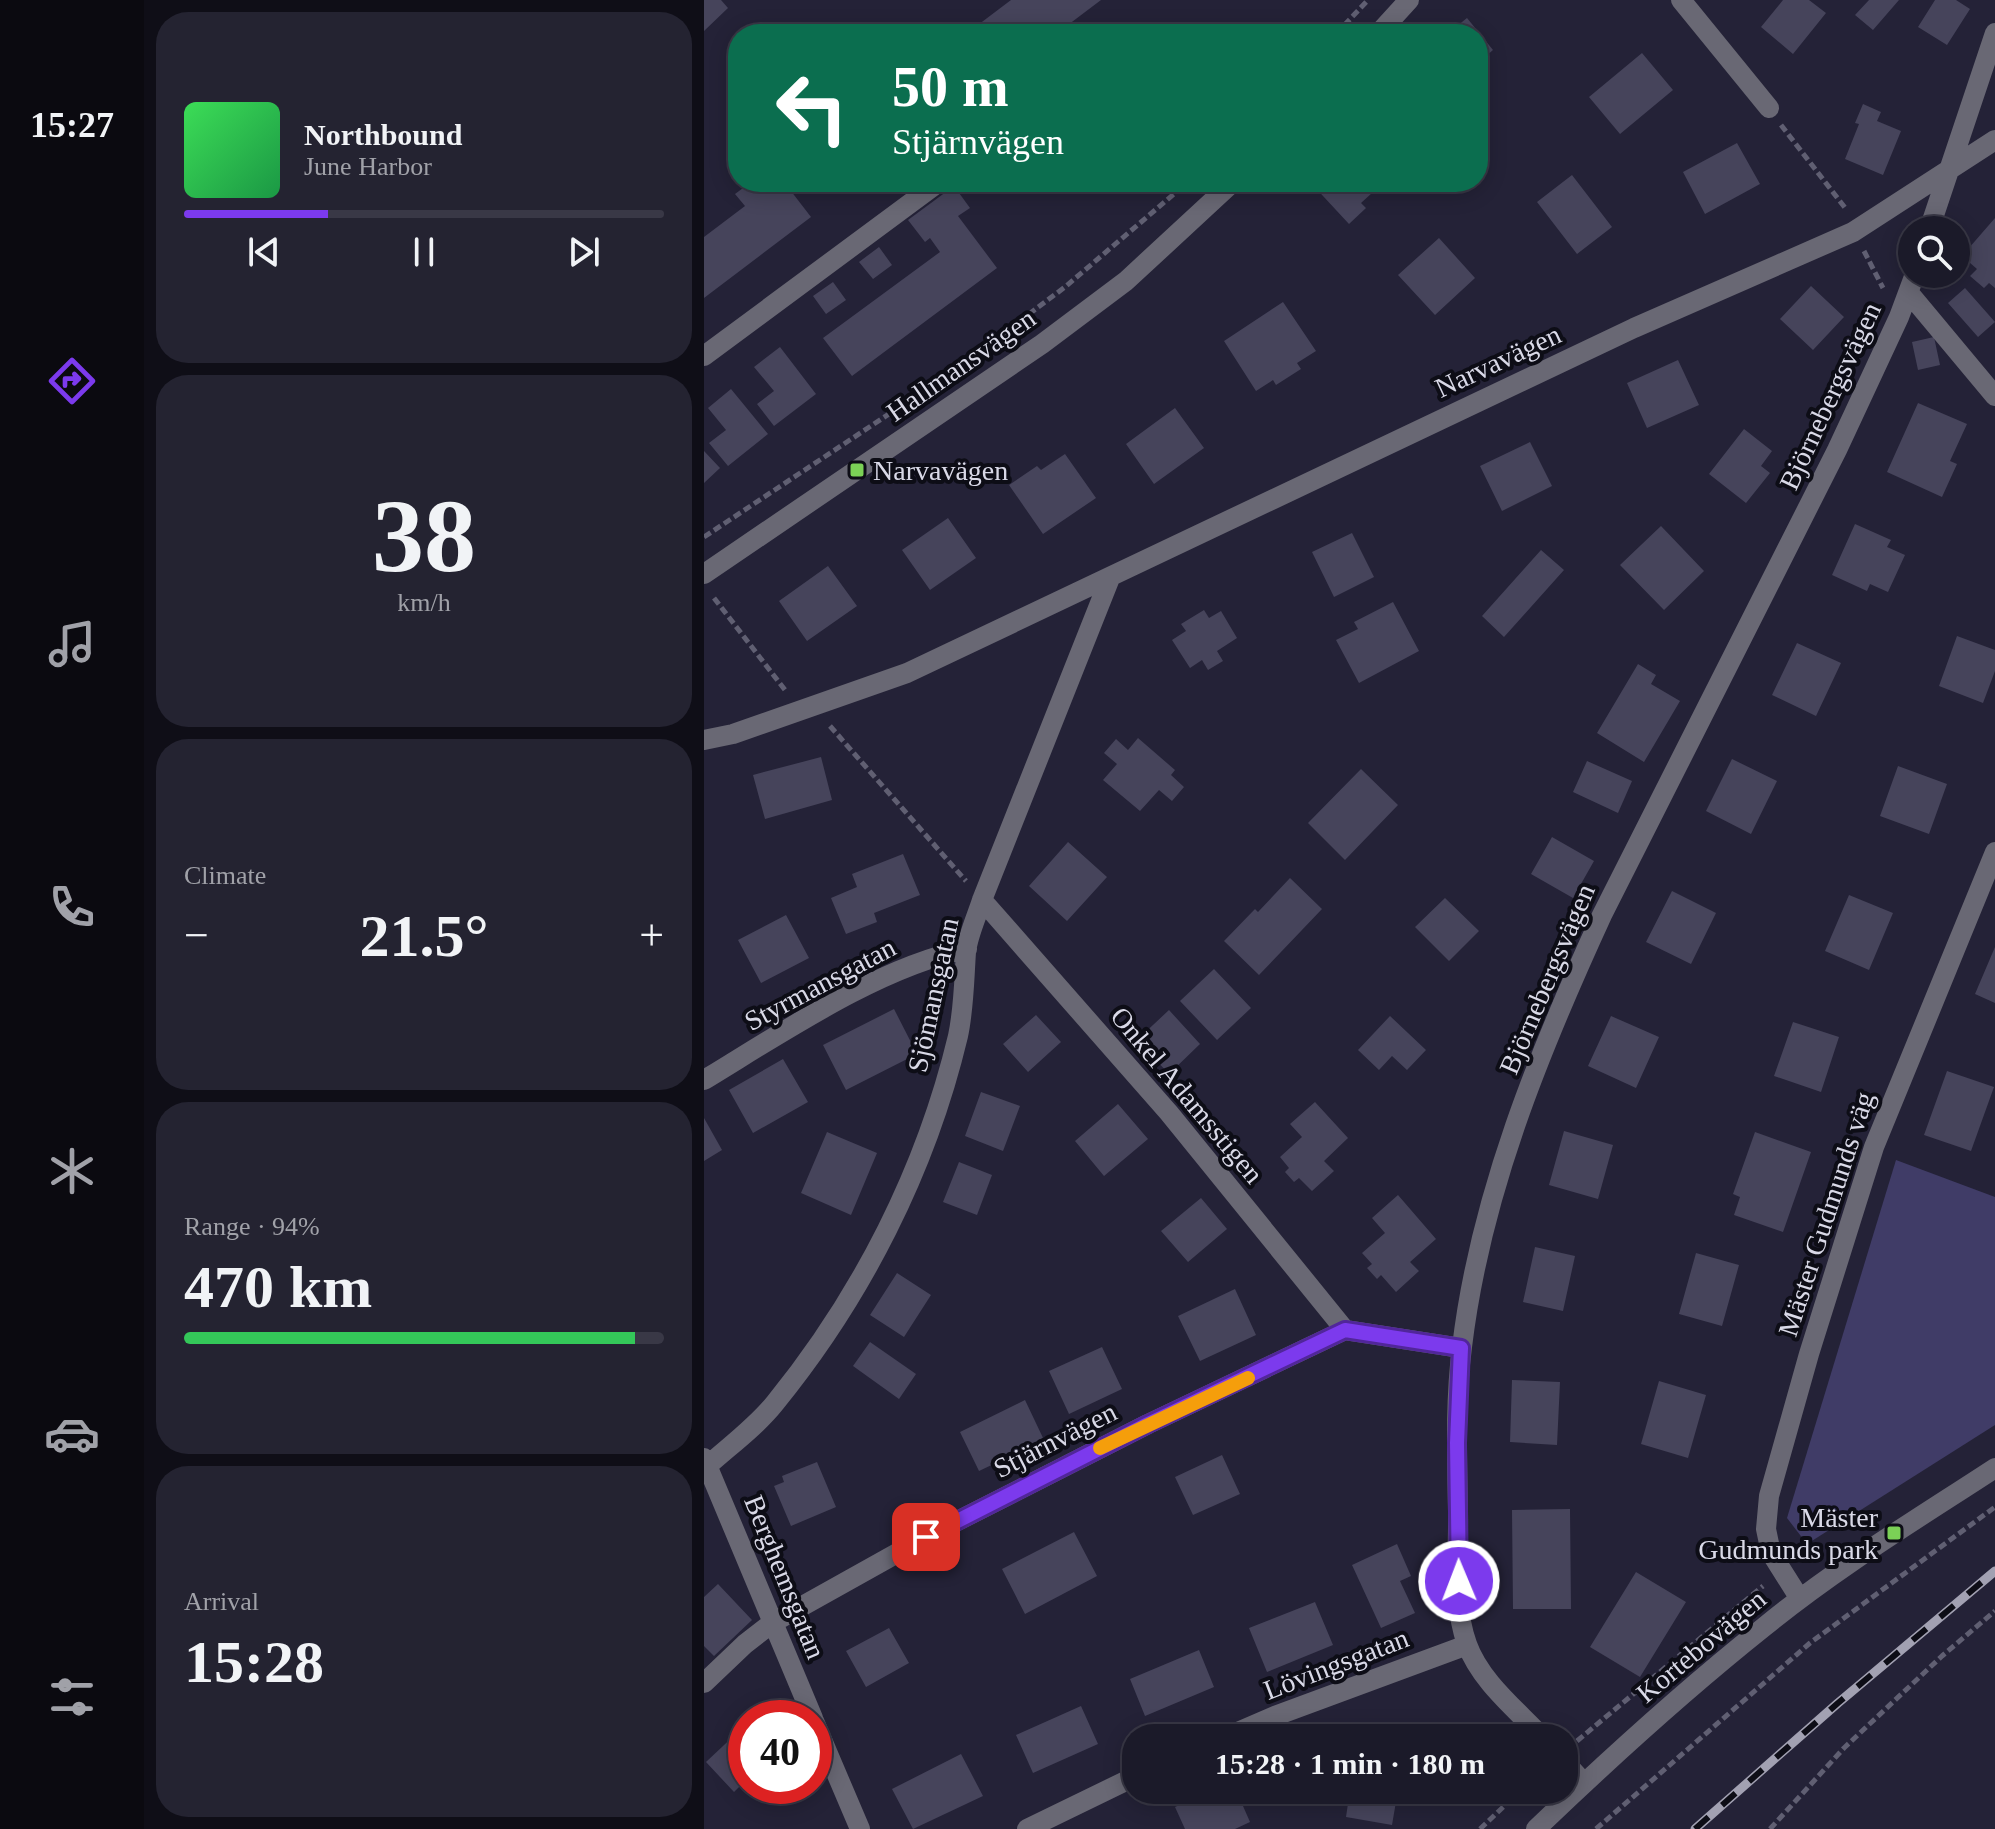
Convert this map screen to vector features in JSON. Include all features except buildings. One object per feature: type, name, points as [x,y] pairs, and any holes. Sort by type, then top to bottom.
[{"type":"street","points":[[1387,24],[1409,0]]},
{"type":"street","points":[[1681,0],[1769,108]]},
{"type":"street","points":[[1933,216],[1995,33]]},
{"type":"street","name":"Narvavägen","points":[[704,740],[733,734],[907,673],[1634,328],[1853,232],[1995,140]]},
{"type":"street","points":[[704,356],[925,192]]},
{"type":"street","name":"Hallmansvägen","points":[[707,571],[1042,344],[1126,281],[1222,192]]},
{"type":"street","name":"Björnebergsvägen","points":[[1530,1724],[1487,1679],[1467,1645],[1459,1608],[1457,1443],[1461,1348],[1477,1256],[1508,1146],[1575,975],[1602,915],[1837,450],[1910,288]]},
{"type":"street","points":[[1915,288],[1995,396]]},
{"type":"street","name":"Sjömansgatan","points":[[705,1464],[774,1404],[840,1312],[889,1229],[925,1146],[958,1036],[966,988],[967,949],[982,900],[1110,578]]},
{"type":"street","name":"Mäster Gudmunds väg","points":[[1800,1599],[1771,1553],[1766,1529],[1769,1496],[1809,1354],[1874,1147],[1995,852]]},
{"type":"street","name":"Onkel Adamsstigen","points":[[982,900],[1169,1113],[1345,1330]]},
{"type":"street","name":"Styrmansgatan","points":[[704,1080],[881,980],[936,955],[967,949]]},
{"type":"street","points":[[1345,1330],[1461,1348]]},
{"type":"street","name":"Stjärnvägen","points":[[704,1683],[772,1623],[926,1537],[1148,1424],[1345,1330]]},
{"type":"street","name":"Berghemsgatan","points":[[705,1464],[805,1700]]},
{"type":"street","name":"Kortebovägen","points":[[1536,1829],[1584,1783],[1764,1626],[1894,1533],[1995,1468]]},
{"type":"street","name":"Lövingsgatan","points":[[1256,1724],[1467,1645]]},
{"type":"street","name":"Berghemsgatan","points":[[832,1764],[860,1829]]},
{"type":"street","points":[[1578,1776],[1584,1783]]},
{"type":"street","points":[[1027,1829],[1122,1783]]},
{"type":"path","points":[[1345,24],[1368,0]]},
{"type":"path","points":[[1784,128],[1844,205]]},
{"type":"path","points":[[939,381],[1065,287],[1176,192]]},
{"type":"path","points":[[704,537],[912,398]]},
{"type":"path","points":[[707,571],[725,591],[713,599],[785,690],[798,689],[982,900]]},
{"type":"path","points":[[1596,1829],[1810,1643],[1995,1507]]},
{"type":"path","points":[[1578,1740],[1782,1570]]},
{"type":"path","points":[[1770,1829],[1844,1748],[1995,1611]]},
{"type":"path","points":[[1480,1829],[1506,1804]]},
{"type":"shaded area","points":[[1896,1160],[1995,1197],[1995,1425],[1807,1544],[1787,1518]]},
{"type":"railway","points":[[1695,1829],[1995,1571]]},
{"type":"slow traffic","points":[[1100,1448],[1248,1378]]},
{"type":"place","name":"Narvavägen","points":[[857,470]]},
{"type":"place","name":"Mäster Gudmunds park","points":[[1894,1533]]},
{"type":"route","points":[[926,1537],[1148,1424],[1345,1330],[1461,1348],[1457,1443],[1459,1581]]}]
